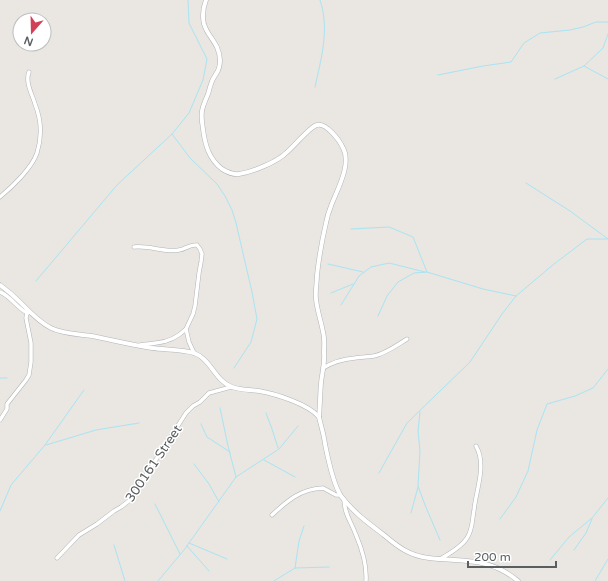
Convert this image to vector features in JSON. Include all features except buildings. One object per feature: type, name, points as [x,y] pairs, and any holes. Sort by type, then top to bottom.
[{"type":"street","points":[[206,0],[203,10],[204,24],[219,50],[220,62],[218,72],[210,83],[209,93],[202,109],[202,124],[206,147],[217,165],[235,175],[253,170],[286,154],[310,129],[321,124],[334,134],[344,148],[346,159],[343,178],[328,216],[321,249],[316,298],[324,333],[324,355],[319,417],[333,477],[340,495],[356,514],[402,549],[413,555],[428,558],[468,560],[487,563],[503,570],[518,581]]},
{"type":"street","points":[[0,197],[17,182],[36,153],[40,121],[29,88],[27,77],[29,72]]},
{"type":"street","points":[[134,247],[142,246],[178,251],[193,244],[197,245],[202,254],[195,306],[186,329],[182,333],[168,340],[140,345]]},
{"type":"street","points":[[0,285],[9,292],[28,312],[50,328],[57,331],[92,336],[151,348],[194,353],[203,358],[216,375],[231,387],[280,396],[301,404],[319,417]]},
{"type":"street","points":[[0,292],[12,300],[22,311],[28,312]]},
{"type":"street","points":[[0,420],[7,409],[7,404],[29,375],[32,343],[26,318],[28,312]]},
{"type":"street","points":[[186,329],[189,342],[194,353]]},
{"type":"street","points":[[323,368],[340,360],[378,355],[407,339]]},
{"type":"street","name":"300161 Street","points":[[57,558],[79,535],[130,500],[186,413],[193,406],[210,393],[231,387]]},
{"type":"street","points":[[440,559],[453,551],[465,540],[471,530],[473,511],[480,477],[480,453],[476,446]]},
{"type":"street","points":[[272,515],[288,501],[304,491],[323,488],[334,494],[340,495]]},
{"type":"street","points":[[344,500],[346,515],[361,548],[366,581]]},
{"type":"waterway","points":[[36,281],[117,185],[172,134],[189,113],[203,80],[207,59],[189,23],[188,0]]},
{"type":"waterway","points":[[315,87],[324,44],[324,22],[320,0]]},
{"type":"waterway","points":[[438,75],[511,62],[524,43],[540,33],[570,30],[596,22],[608,22]]},
{"type":"waterway","points":[[555,79],[584,66],[603,48],[608,34]]},
{"type":"waterway","points":[[584,66],[608,79]]},
{"type":"waterway","points":[[172,134],[190,158],[217,184],[232,210],[236,223],[257,319],[251,342],[234,368]]},
{"type":"waterway","points":[[526,183],[570,211],[608,239]]},
{"type":"waterway","points":[[351,229],[389,227],[413,237],[427,272]]},
{"type":"waterway","points":[[379,473],[407,423],[470,362],[516,296],[587,239],[608,239]]},
{"type":"waterway","points":[[341,305],[359,276],[371,267],[389,263],[425,272]]},
{"type":"waterway","points":[[328,264],[363,272]]},
{"type":"waterway","points":[[378,316],[387,296],[398,282],[414,273],[427,272],[483,289],[516,296]]},
{"type":"waterway","points":[[331,293],[353,284]]},
{"type":"waterway","points":[[500,519],[516,497],[528,471],[537,430],[547,404],[575,396],[593,388],[608,369]]},
{"type":"waterway","points":[[0,378],[7,378]]},
{"type":"waterway","points":[[0,511],[11,485],[45,445],[84,390]]},
{"type":"waterway","points":[[220,408],[236,477]]},
{"type":"waterway","points":[[420,412],[418,431],[420,451],[418,486],[440,540]]},
{"type":"waterway","points":[[266,413],[278,448]]},
{"type":"waterway","points":[[46,445],[96,430],[139,423]]},
{"type":"waterway","points":[[201,424],[207,437],[230,452]]},
{"type":"waterway","points":[[158,581],[184,550],[236,477],[279,449],[298,426]]},
{"type":"waterway","points":[[264,460],[295,477]]},
{"type":"waterway","points":[[194,464],[209,484],[219,502]]},
{"type":"waterway","points":[[411,513],[418,487]]},
{"type":"waterway","points":[[550,560],[569,537],[592,518],[608,498]]},
{"type":"waterway","points":[[155,504],[180,554]]},
{"type":"waterway","points":[[574,550],[586,533],[592,519]]},
{"type":"waterway","points":[[295,568],[299,541],[304,526]]},
{"type":"waterway","points":[[189,543],[227,559]]},
{"type":"waterway","points":[[114,545],[125,581]]},
{"type":"waterway","points":[[187,546],[209,571]]},
{"type":"waterway","points":[[595,581],[608,559]]},
{"type":"waterway","points":[[274,581],[295,568],[329,567]]}]
